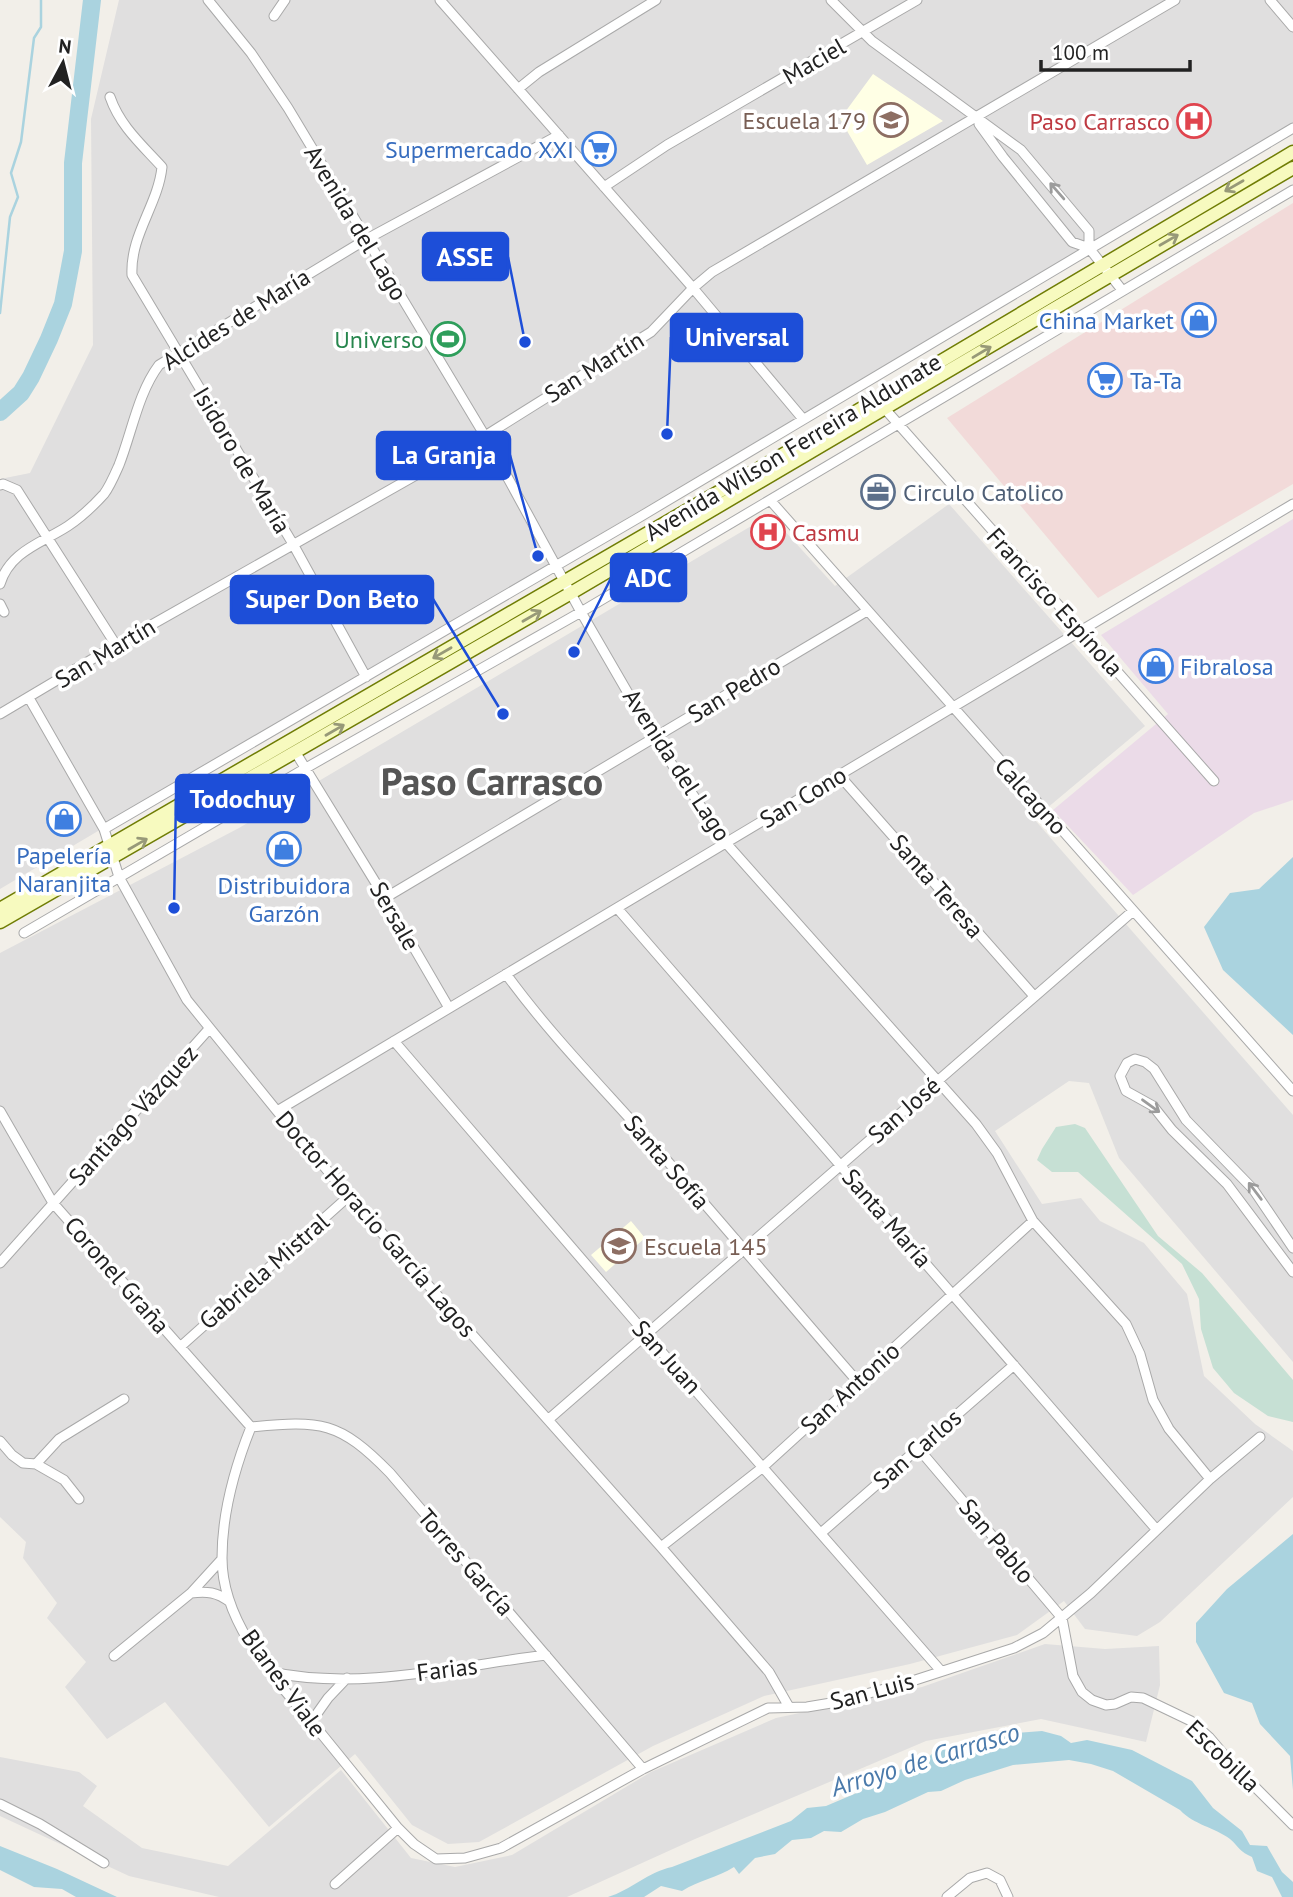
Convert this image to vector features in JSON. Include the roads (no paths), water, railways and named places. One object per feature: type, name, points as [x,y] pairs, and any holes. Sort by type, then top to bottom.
[{"type":"main road","name":"Avenida Wilson Ferreira Aldunate","points":[[0,909],[296,753],[1101,264],[1293,152]]},
{"type":"main road","name":"Avenida Wilson Ferreira Aldunate","points":[[0,922],[112,852],[568,588],[885,409],[1293,168]]},
{"type":"street","name":"Avenida del Lago","points":[[208,0],[251,53],[288,108],[485,436],[581,612],[654,738],[726,843],[976,1124],[997,1153],[1032,1221],[1126,1324],[1140,1354],[1153,1400],[1169,1429],[1210,1479]]},
{"type":"street","points":[[274,16],[285,0]]},
{"type":"street","points":[[440,0],[693,288],[803,419]]},
{"type":"street","points":[[518,89],[539,72],[656,0]]},
{"type":"street","points":[[831,0],[863,33],[1021,150],[1089,231],[1089,248]]},
{"type":"street","name":"Maciel","points":[[604,187],[667,145],[916,0]]},
{"type":"street","name":"San Martín","points":[[0,714],[116,645],[485,436],[650,332],[712,272],[1175,0]]},
{"type":"street","points":[[1270,0],[1293,27]]},
{"type":"street","name":"Isidoro de María","points":[[110,97],[116,114],[126,128],[162,167],[161,183],[136,237],[131,261],[132,275],[293,544],[366,677]]},
{"type":"street","points":[[973,117],[1072,242],[1089,248],[1122,290]]},
{"type":"street","name":"Avenida Wilson Ferreira Aldunate","points":[[104,829],[556,566],[1293,128]]},
{"type":"street","name":"Alcides de María","points":[[0,584],[10,563],[36,542],[47,539],[71,524],[105,492],[129,440],[147,380],[159,365],[365,240],[559,135]]},
{"type":"street","name":"Avenida Wilson Ferreira Aldunate","points":[[24,933],[306,768],[581,612],[1293,190]]},
{"type":"street","name":"Francisco Espínola","points":[[885,409],[896,425],[1214,781]]},
{"type":"street","points":[[0,485],[17,490],[116,645]]},
{"type":"street","name":"Calcagno","points":[[770,500],[1293,1091]]},
{"type":"street","name":"San Cono","points":[[276,1111],[1293,505]]},
{"type":"street","name":"San Pedro","points":[[386,898],[867,611]]},
{"type":"street","name":"Doctor Horacio García Lagos","points":[[29,698],[104,829],[119,877],[187,1000],[276,1111],[349,1196],[662,1547],[769,1672],[789,1707]]},
{"type":"street","name":"Sersale","points":[[296,753],[386,898],[449,1009]]},
{"type":"street","name":"Santa Teresa","points":[[839,775],[1034,996]]},
{"type":"street","name":"Santa María","points":[[617,908],[1156,1529]]},
{"type":"street","name":"San José","points":[[549,1419],[1133,911]]},
{"type":"street","name":"Santa Sofía","points":[[506,974],[563,1045],[650,1141],[857,1381]]},
{"type":"street","name":"Santiago Vázquez","points":[[0,1263],[209,1029]]},
{"type":"street","name":"San Juan","points":[[394,1041],[941,1671]]},
{"type":"street","points":[[1293,1248],[1240,1173],[1186,1120],[1154,1069],[1135,1059],[1127,1063],[1120,1076],[1125,1091],[1153,1106],[1172,1130],[1227,1184],[1293,1272]]},
{"type":"street","name":"Coronel Graña","points":[[0,1111],[54,1203],[251,1427]]},
{"type":"street","points":[[1227,1184],[1240,1173]]},
{"type":"street","name":"Gabriela Mistral","points":[[180,1347],[349,1196]]},
{"type":"street","name":"San Antonio","points":[[662,1547],[764,1467],[1032,1221]]},
{"type":"street","name":"San Carlos","points":[[821,1533],[1014,1365]]},
{"type":"street","points":[[36,1464],[59,1439],[124,1399]]},
{"type":"street","name":"Torres García","points":[[251,1427],[322,1425],[344,1433],[365,1448],[398,1482],[643,1769]]},
{"type":"street","name":"Blanes Viale","points":[[251,1427],[230,1498],[222,1559],[230,1602],[247,1639],[311,1722],[398,1828],[414,1844],[436,1859]]},
{"type":"street","name":"San Luis","points":[[436,1859],[465,1858],[501,1848],[643,1769],[768,1708],[807,1707],[837,1702],[1014,1648],[1043,1633],[1062,1618],[1210,1479],[1260,1437]]},
{"type":"street","points":[[0,1441],[23,1463],[36,1464],[64,1480],[79,1499]]},
{"type":"street","name":"San Pablo","points":[[919,1448],[1062,1618],[1066,1638]]},
{"type":"street","points":[[114,1656],[191,1593],[222,1559]]},
{"type":"street","points":[[191,1593],[212,1592],[230,1602]]},
{"type":"street","name":"Escobilla","points":[[1066,1638],[1073,1676],[1082,1692],[1092,1700],[1106,1705],[1130,1697],[1143,1698],[1191,1721],[1293,1825]]},
{"type":"street","name":"Farias","points":[[271,1672],[300,1678],[347,1678],[465,1668],[546,1655]]},
{"type":"street","points":[[311,1722],[347,1678]]},
{"type":"street","points":[[0,1804],[40,1824],[104,1863]]},
{"type":"street","points":[[335,1884],[398,1828]]},
{"type":"street","points":[[947,1897],[970,1878],[987,1873],[1000,1880],[1008,1897]]},
{"type":"water","points":[[1293,857],[1293,1035],[1223,970],[1204,927],[1230,893],[1259,889]]},
{"type":"water","points":[[1293,1534],[1293,1790],[1290,1756],[1260,1724],[1252,1703],[1224,1693],[1196,1642],[1196,1623],[1227,1589]]},
{"type":"water","points":[[1042,1731],[1061,1736],[1071,1743],[1087,1740],[1132,1750],[1192,1781],[1213,1808],[1242,1831],[1250,1845],[1267,1846],[1282,1872],[1293,1882],[1293,1897],[1282,1897],[1272,1877],[1257,1871],[1252,1857],[1224,1835],[1191,1819],[1113,1771],[1069,1760],[1013,1765],[965,1780],[941,1791],[928,1792],[863,1819],[841,1832],[824,1831],[811,1838],[792,1840],[775,1854],[755,1858],[739,1874],[734,1867],[682,1891],[661,1886],[644,1897],[608,1897],[663,1869],[791,1821],[807,1808],[826,1806],[859,1792],[862,1786],[877,1775],[894,1773],[909,1765],[922,1763],[933,1753],[953,1744],[1005,1734]]},
{"type":"water","points":[[0,1846],[117,1897],[76,1897],[62,1889],[34,1887],[0,1870]]},
{"type":"waterway","points":[[0,313],[10,217],[18,197],[11,173],[21,142],[34,38],[41,27],[41,0]]},
{"type":"waterway","name":"Arroyo de Carrasco","points":[[0,412],[21,393],[31,377],[63,304],[73,251],[73,163],[92,0]]},
{"type":"place","name":"Escuela 179","points":[[891,120]]},
{"type":"place","name":"Paso Carrasco","points":[[1194,121]]},
{"type":"place","name":"Supermercado XXI","points":[[599,149]]},
{"type":"place","name":"China Market","points":[[1199,320]]},
{"type":"place","name":"Universo","points":[[448,339]]},
{"type":"place","name":"ASSE","points":[[525,342]]},
{"type":"place","name":"Ta-Ta","points":[[1105,380]]},
{"type":"place","name":"Universal","points":[[667,434]]},
{"type":"place","name":"Circulo Catolico","points":[[878,492]]},
{"type":"place","name":"Casmu","points":[[768,532]]},
{"type":"place","name":"La Granja","points":[[538,556]]},
{"type":"place","name":"ADC","points":[[574,652]]},
{"type":"place","name":"Fibralosa","points":[[1156,666]]},
{"type":"place","name":"Super Don Beto","points":[[503,714]]},
{"type":"place","name":"Papelería Naranjita","points":[[64,819]]},
{"type":"place","name":"Distribuidora Garzón","points":[[284,849]]},
{"type":"place","name":"Todochuy","points":[[174,908]]},
{"type":"place","name":"Escuela 145","points":[[619,1246]]},
{"type":"district","name":"Paso Carrasco","points":[[492,780]]}]
